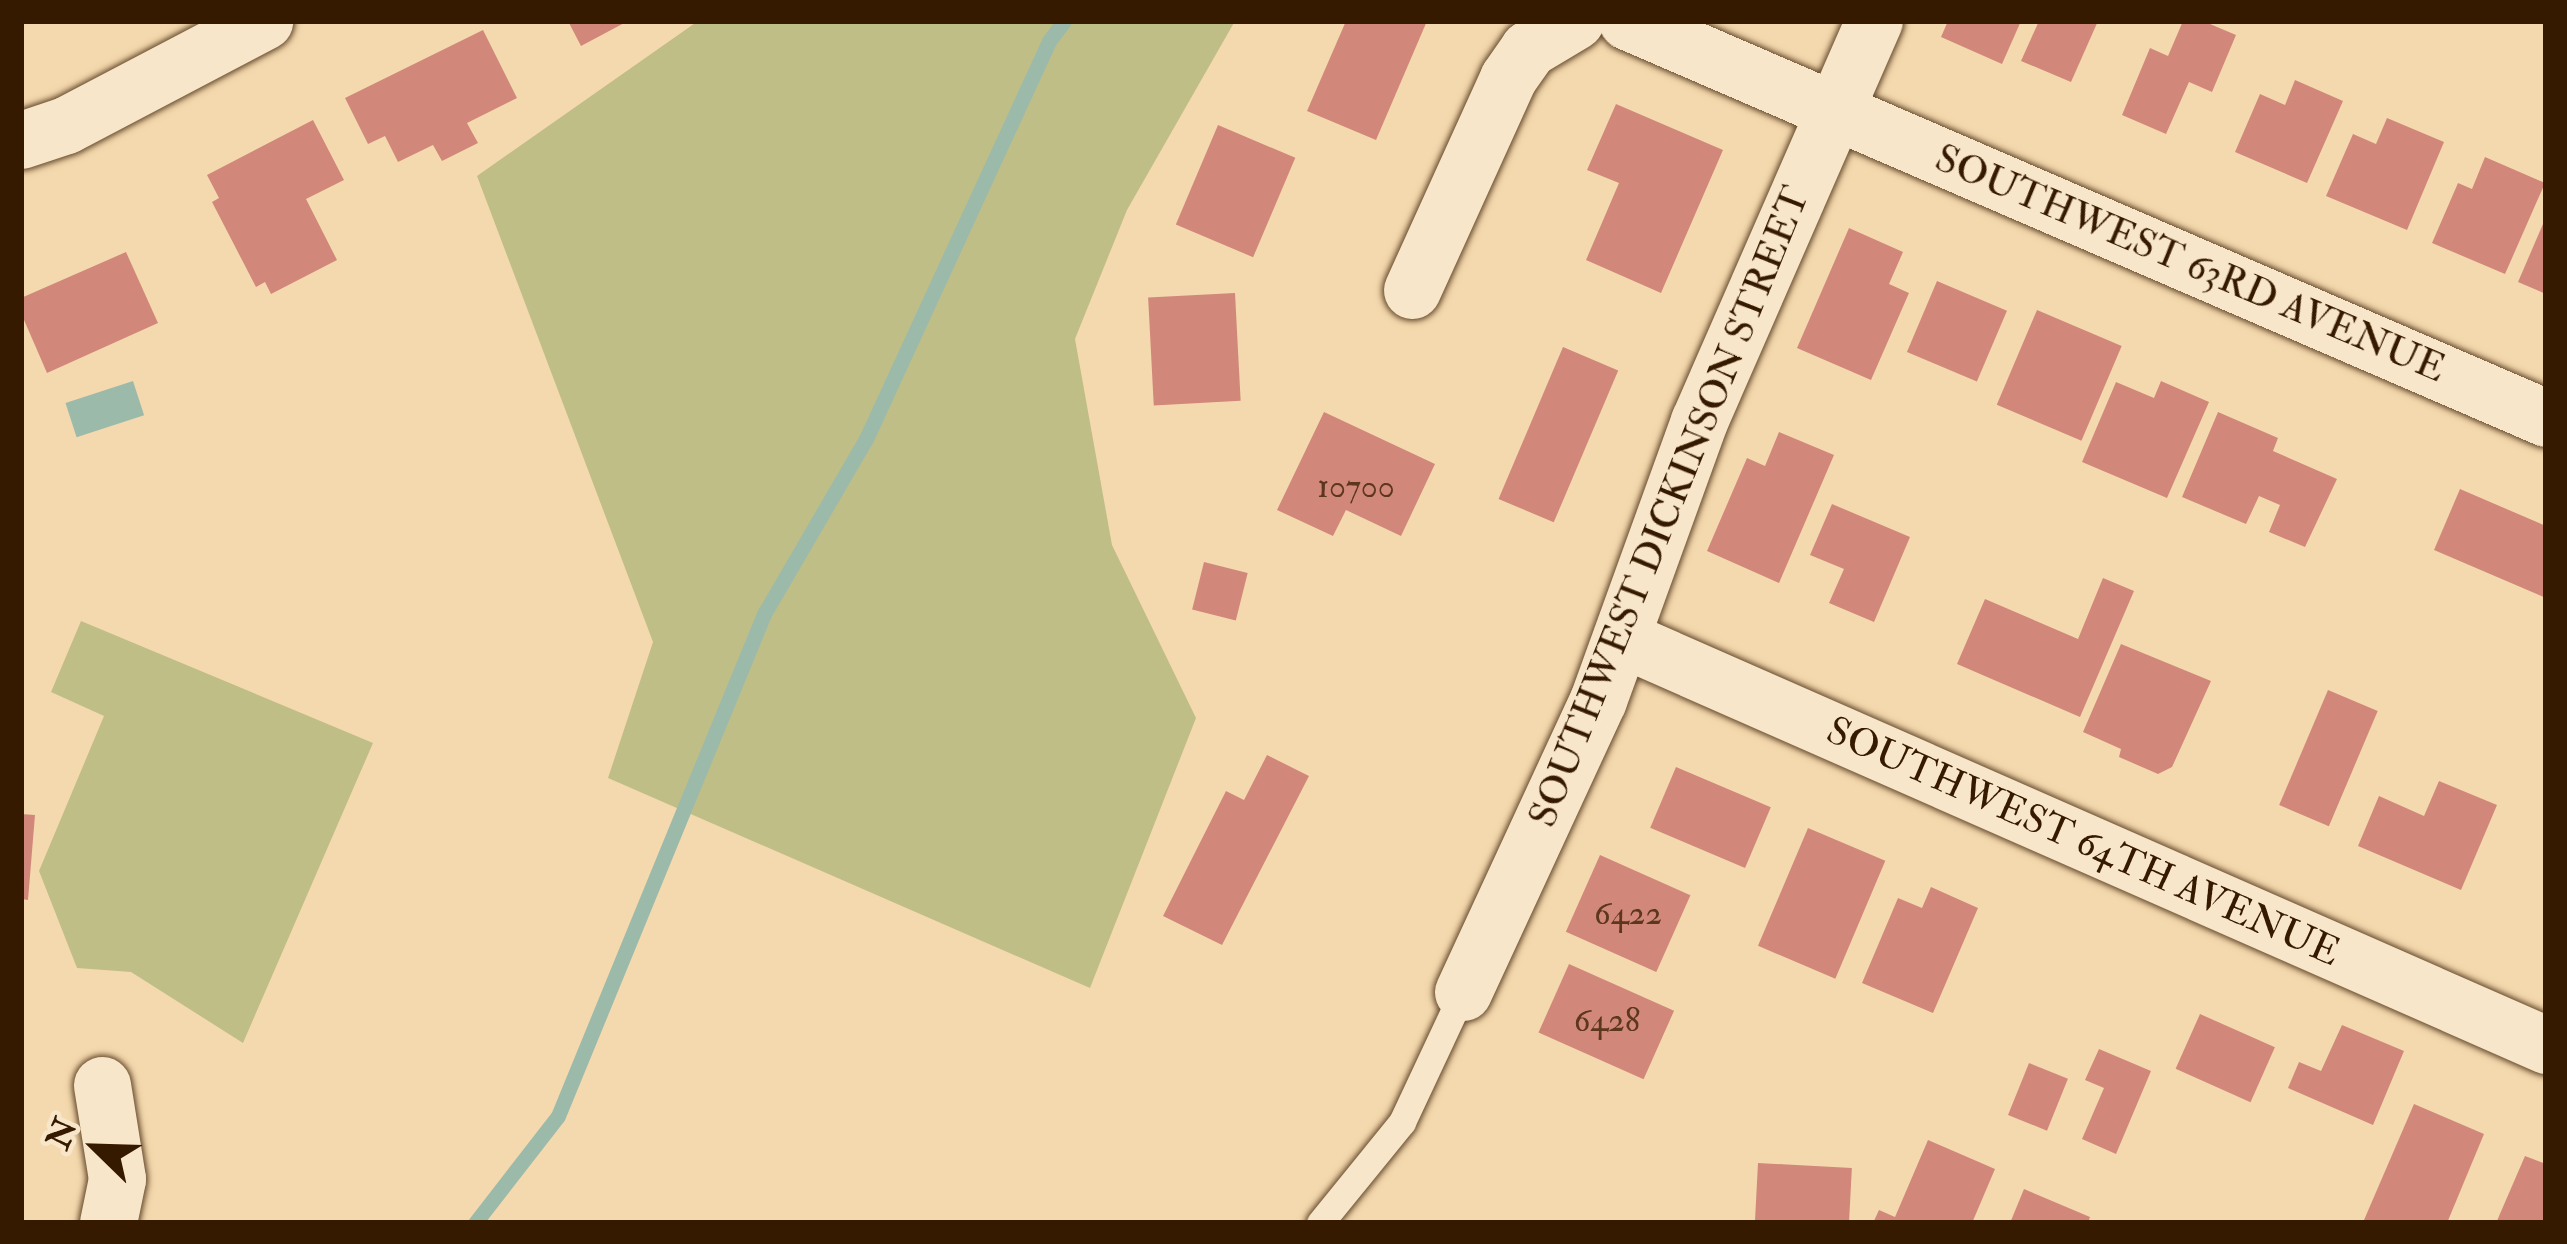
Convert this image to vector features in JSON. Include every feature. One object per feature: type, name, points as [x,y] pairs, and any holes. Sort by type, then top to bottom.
[{"type":"street","points":[[21,140],[66,124],[264,21]]},
{"type":"street","points":[[1412,290],[1508,78],[1528,50],[1575,21]]},
{"type":"street","name":"SOUTHWEST 63RD AVENUE","points":[[1627,21],[2546,418]]},
{"type":"street","name":"SOUTHWEST DICKINSON STREET","points":[[1463,992],[1598,700],[1699,421],[1874,21]]},
{"type":"street","name":"SOUTHWEST 64TH AVENUE","points":[[1621,638],[2546,1045]]},
{"type":"street","points":[[102,1085],[118,1179],[108,1223]]},
{"type":"lane","points":[[1320,1223],[1402,1122],[1463,992]]},
{"type":"shaded area","points":[[698,21],[1235,21],[1127,210],[1075,339],[1112,545],[1196,718],[1090,988],[608,778],[653,642],[477,176]]},
{"type":"shaded area","points":[[133,381],[144,415],[77,437],[65,403]]},
{"type":"shaded area","points":[[81,621],[373,743],[243,1043],[131,972],[77,968],[39,871],[104,716],[51,692]]},
{"type":"building","points":[[568,21],[628,21],[581,46]]},
{"type":"building","points":[[1346,21],[1427,21],[1376,140],[1307,111]]},
{"type":"building","points":[[1948,21],[2021,21],[2002,64],[1941,37]]},
{"type":"building","points":[[2039,21],[2098,21],[2071,82],[2021,61]]},
{"type":"building","points":[[2183,21],[2203,21],[2236,35],[2212,92],[2189,82],[2166,134],[2122,115],[2150,48],[2168,56]]},
{"type":"building","points":[[483,30],[517,98],[467,123],[478,143],[442,161],[433,145],[398,162],[385,136],[368,144],[345,98]]},
{"type":"building","points":[[2295,80],[2343,101],[2307,183],[2235,152],[2260,94],[2285,105]]},
{"type":"building","points":[[1616,104],[1723,150],[1661,293],[1586,260],[1619,183],[1587,170]]},
{"type":"building","points":[[2387,118],[2444,142],[2407,230],[2326,196],[2353,134],[2376,144]]},
{"type":"building","points":[[313,120],[344,180],[306,199],[337,260],[271,294],[265,282],[256,287],[212,202],[219,198],[207,175]]},
{"type":"building","points":[[1218,125],[1295,158],[1253,257],[1176,224]]},
{"type":"building","points":[[2485,157],[2545,183],[2505,274],[2432,243],[2458,183],[2472,189]]},
{"type":"building","points":[[2546,217],[2546,294],[2518,282]]},
{"type":"building","points":[[1849,228],[1903,252],[1889,284],[1909,293],[1871,380],[1797,348]]},
{"type":"building","points":[[126,252],[158,323],[47,373],[21,313],[21,298]]},
{"type":"building","points":[[1937,281],[2007,311],[1977,382],[1907,352]]},
{"type":"building","points":[[1235,293],[1241,401],[1154,405],[1148,298]]},
{"type":"building","points":[[2037,310],[2122,346],[2081,441],[1997,405]]},
{"type":"building","points":[[1563,347],[1618,370],[1554,522],[1499,499]]},
{"type":"building","points":[[2161,381],[2209,402],[2167,498],[2082,462],[2116,382],[2154,398]]},
{"type":"building","points":[[1324,412],[1435,464],[1401,536],[1346,510],[1333,536],[1277,510]]},
{"type":"building","points":[[2218,412],[2278,438],[2273,451],[2337,479],[2305,547],[2269,532],[2280,505],[2259,496],[2246,524],[2182,497]]},
{"type":"building","points":[[1779,432],[1834,455],[1779,583],[1707,551],[1747,458],[1765,466]]},
{"type":"building","points":[[2460,489],[2546,526],[2546,598],[2434,550]]},
{"type":"building","points":[[1832,504],[1910,537],[1874,622],[1829,603],[1844,569],[1810,555]]},
{"type":"building","points":[[1204,562],[1248,573],[1236,620],[1192,610]]},
{"type":"building","points":[[2103,578],[2134,591],[2080,717],[1957,664],[1985,599],[2078,639]]},
{"type":"building","points":[[2121,644],[2211,681],[2172,767],[2158,774],[2119,757],[2121,749],[2083,732]]},
{"type":"building","points":[[2328,690],[2378,711],[2329,826],[2279,805]]},
{"type":"building","points":[[1267,755],[1309,776],[1222,945],[1163,916],[1226,791],[1244,800]]},
{"type":"building","points":[[1676,767],[1771,807],[1745,868],[1650,828]]},
{"type":"building","points":[[2439,781],[2497,805],[2461,890],[2358,846],[2379,796],[2424,816]]},
{"type":"building","points":[[21,814],[35,815],[28,900],[21,899]]},
{"type":"building","points":[[1808,828],[1885,861],[1835,979],[1758,946]]},
{"type":"building","points":[[1600,855],[1690,895],[1656,972],[1566,932]]},
{"type":"building","points":[[1931,887],[1978,908],[1933,1013],[1862,983],[1898,898],[1922,908]]},
{"type":"building","points":[[1569,964],[1674,1011],[1644,1079],[1538,1033]]},
{"type":"building","points":[[2200,1014],[2275,1047],[2251,1102],[2176,1069]]},
{"type":"building","points":[[2342,1025],[2404,1051],[2373,1125],[2288,1088],[2299,1062],[2321,1071]]},
{"type":"building","points":[[2099,1049],[2151,1071],[2116,1154],[2082,1139],[2104,1088],[2085,1080]]},
{"type":"building","points":[[2029,1063],[2068,1079],[2047,1131],[2008,1115]]},
{"type":"building","points":[[2414,1104],[2484,1134],[2447,1223],[2371,1223],[2364,1220]]},
{"type":"building","points":[[1928,1140],[1995,1169],[1972,1223],[1873,1223],[1879,1210],[1895,1217]]},
{"type":"building","points":[[2525,1156],[2546,1164],[2546,1223],[2496,1223]]},
{"type":"building","points":[[1758,1163],[1852,1168],[1849,1223],[1755,1223]]},
{"type":"building","points":[[2024,1189],[2090,1217],[2088,1223],[2010,1223]]},
{"type":"waterway","points":[[475,1223],[558,1116],[764,614],[866,439],[1049,41],[1064,21]]}]
